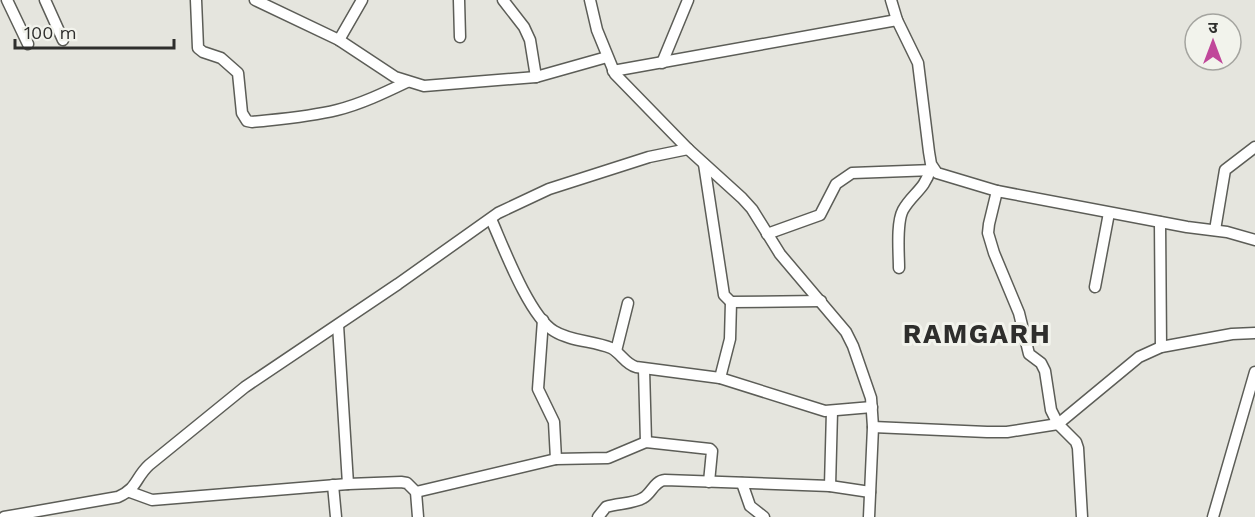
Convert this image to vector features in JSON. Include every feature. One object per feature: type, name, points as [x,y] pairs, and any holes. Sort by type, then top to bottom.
[{"type":"street","points":[[7,0],[28,44]]},
{"type":"street","points":[[45,0],[63,40]]},
{"type":"street","points":[[196,0],[198,48],[221,58],[238,73],[242,113],[247,121],[315,115],[339,110],[364,102],[407,82]]},
{"type":"street","points":[[255,0],[339,40],[395,77],[424,86],[536,77],[607,57]]},
{"type":"street","points":[[339,40],[362,0]]},
{"type":"street","points":[[459,0],[460,37]]},
{"type":"street","points":[[503,0],[524,27],[530,40],[536,77]]},
{"type":"street","points":[[590,0],[597,30],[614,73],[685,146],[752,209],[780,254],[843,327],[853,346],[871,398],[873,427],[869,517]]},
{"type":"street","points":[[891,0],[897,20],[918,63],[932,170],[921,190],[903,210],[900,220],[899,268]]},
{"type":"street","points":[[662,63],[683,3]]},
{"type":"street","points":[[614,73],[897,20]]},
{"type":"street","points":[[4,517],[27,515],[118,497],[130,492],[143,471],[245,387],[498,213],[549,189],[685,146]]},
{"type":"street","points":[[1215,230],[1225,170],[1255,147]]},
{"type":"street","points":[[704,164],[724,295],[731,302],[821,301]]},
{"type":"street","points":[[767,234],[820,215],[836,184],[852,173],[932,170],[945,177],[997,191],[1160,222],[1215,230],[1255,240]]},
{"type":"street","points":[[997,191],[988,233],[994,254],[1019,313],[1029,354],[1041,363],[1045,371],[1050,403],[1058,424],[1076,442],[1083,517]]},
{"type":"street","points":[[1095,286],[1110,213]]},
{"type":"street","points":[[491,219],[518,282],[543,320],[556,333],[616,351],[627,364],[644,369],[720,378],[819,409],[832,411],[872,407]]},
{"type":"street","points":[[1160,222],[1161,347]]},
{"type":"street","points":[[720,378],[730,339],[731,302]]},
{"type":"street","points":[[616,351],[628,303]]},
{"type":"street","points":[[543,320],[538,389],[554,422],[556,459]]},
{"type":"street","points":[[338,325],[348,484]]},
{"type":"street","points":[[873,427],[1007,432],[1058,424],[1139,357],[1161,347],[1232,334],[1255,333]]},
{"type":"street","points":[[644,369],[646,442]]},
{"type":"street","points":[[1213,517],[1255,372]]},
{"type":"street","points":[[830,486],[832,411]]},
{"type":"street","points":[[416,492],[556,459],[608,458],[646,442],[710,449],[712,451],[709,482]]},
{"type":"street","points":[[598,517],[606,507],[640,500],[660,481],[830,486],[870,492]]},
{"type":"street","points":[[130,492],[152,500],[333,485],[401,482],[407,483],[416,492],[418,517]]},
{"type":"street","points":[[742,483],[750,506],[764,517]]},
{"type":"street","points":[[333,485],[336,517]]},
{"type":"district","name":"RAMGARH","points":[[977,334]]}]
